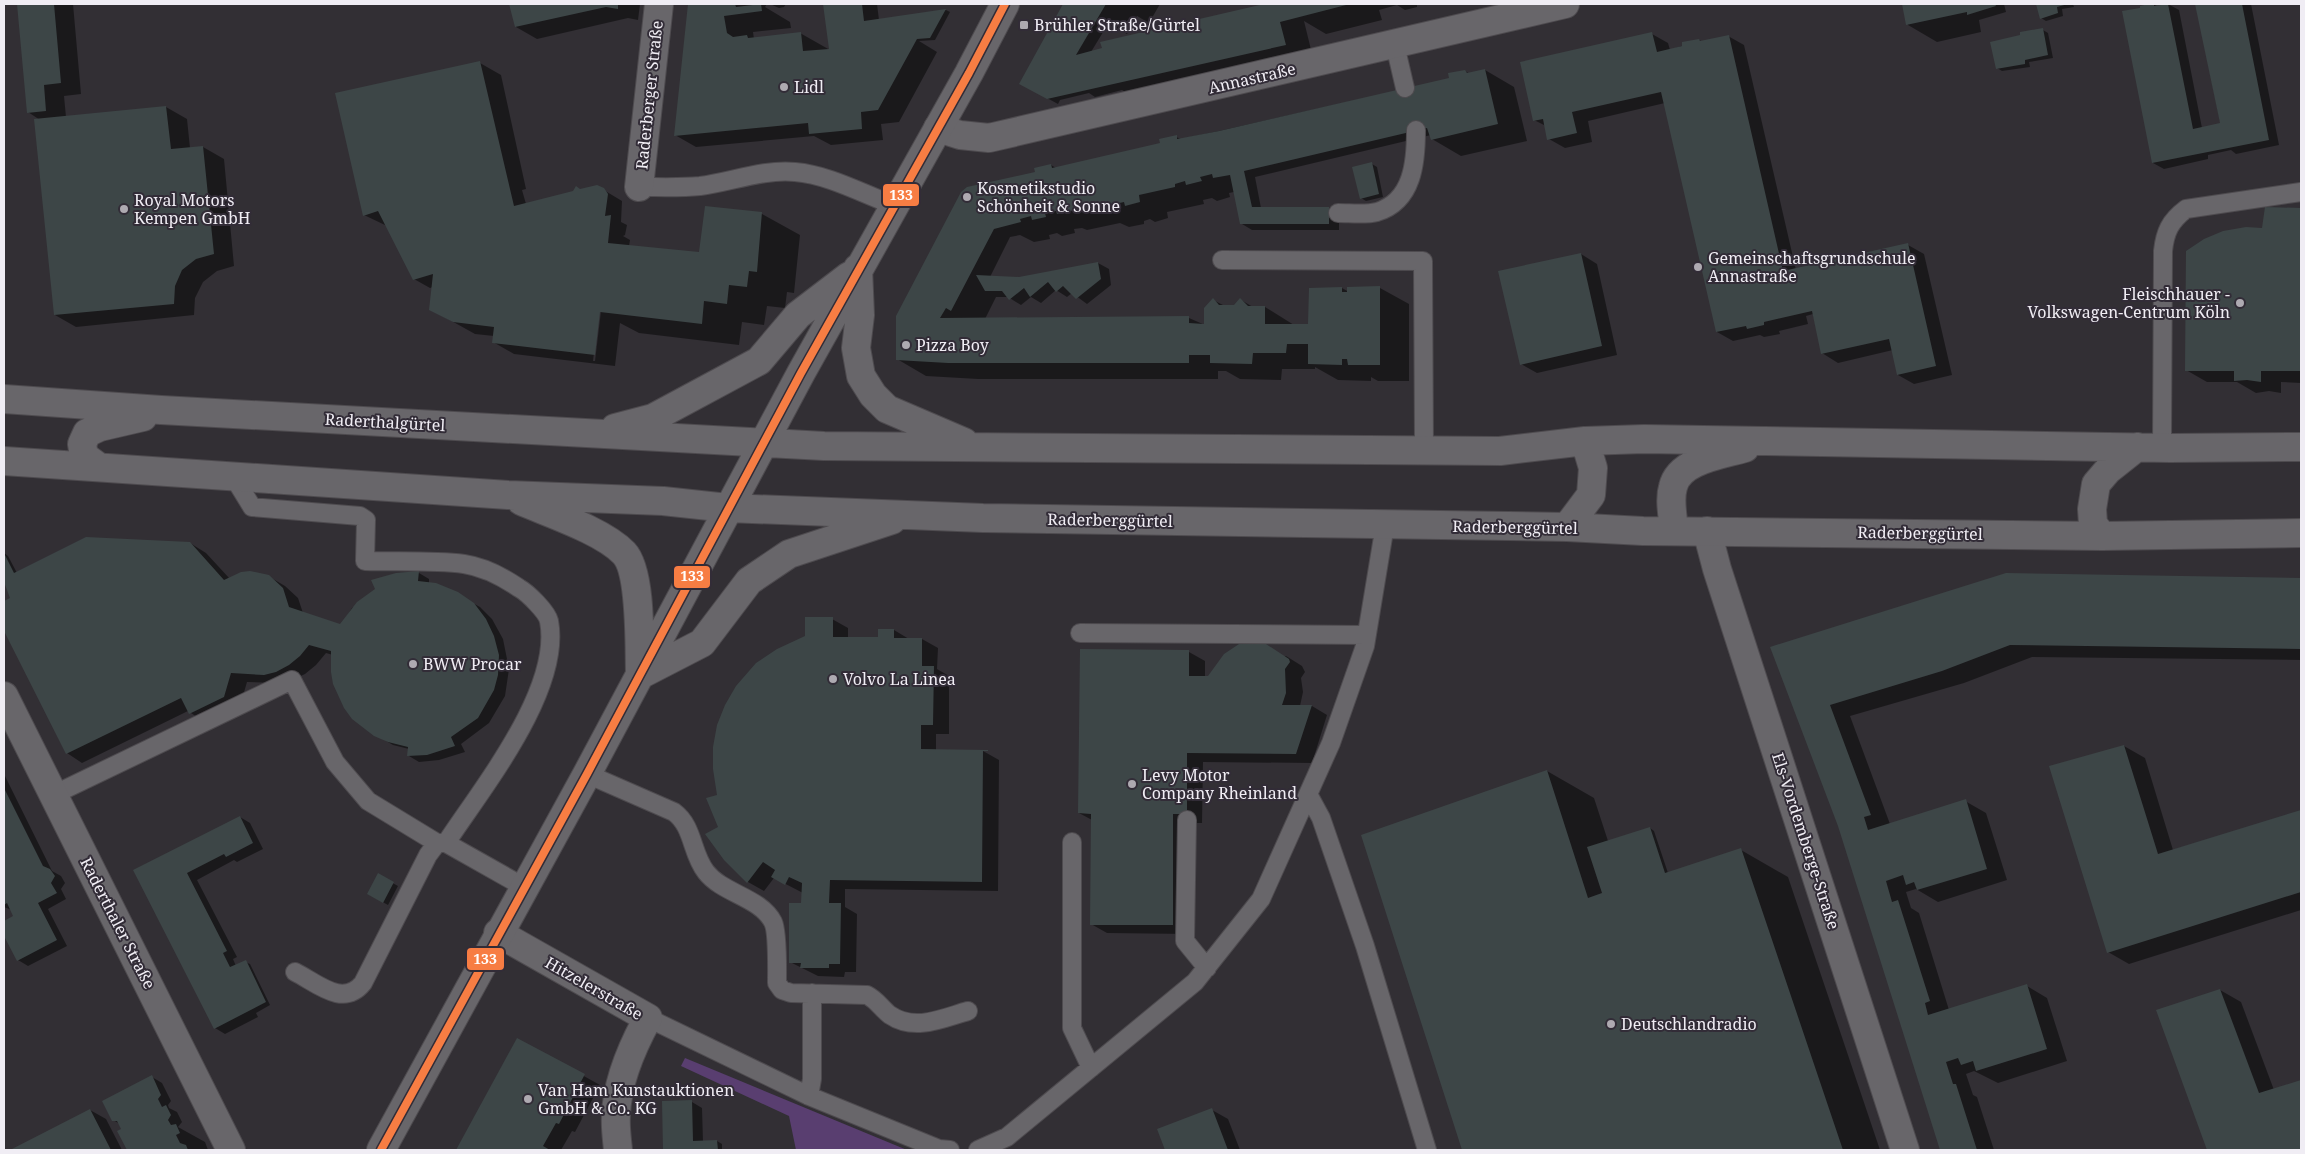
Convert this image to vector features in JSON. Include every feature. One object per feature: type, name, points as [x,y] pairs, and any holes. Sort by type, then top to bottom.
[{"type":"main road","name":"Raderberger Straße","points":[[639,187],[660,4]]},
{"type":"main road","points":[[381,1150],[640,676],[728,508],[766,442],[858,268],[896,206],[1006,4]]},
{"type":"main road","name":"Annastraße","points":[[938,128],[960,135],[989,138],[1565,4]]},
{"type":"main road","points":[[587,434],[653,418],[759,361],[798,315],[858,268]]},
{"type":"main road","points":[[858,268],[860,315],[856,348],[861,376],[873,395],[887,409],[977,448]]},
{"type":"main road","name":"Raderthalgürtel","points":[[4,399],[161,410],[766,442]]},
{"type":"main road","points":[[99,467],[84,456],[82,444],[87,433],[100,427],[134,420],[161,410]]},
{"type":"main road","points":[[766,442],[824,446],[977,448],[1500,451],[1585,441],[1644,439],[2150,447],[2301,447]]},
{"type":"main road","points":[[1567,527],[1591,496],[1593,468],[1585,441]]},
{"type":"main road","points":[[1674,530],[1672,488],[1679,473],[1691,465],[1765,442]]},
{"type":"main road","points":[[2102,536],[2093,524],[2092,510],[2096,484],[2108,470],[2150,447]]},
{"type":"main road","points":[[4,461],[508,495],[663,501],[728,508]]},
{"type":"main road","points":[[508,495],[601,536],[625,554],[636,578],[640,676]]},
{"type":"main road","name":"Raderberggürtel","points":[[728,508],[983,518],[1707,531],[2102,536],[2301,533]]},
{"type":"main road","points":[[640,676],[702,643],[749,581],[789,554],[907,515]]},
{"type":"main road","name":"Els-Vordemberge-Straße","points":[[1707,531],[1717,570],[1905,1150]]},
{"type":"main road","name":"Raderthaler Straße","points":[[4,696],[231,1150]]},
{"type":"main road","name":"Hitzelerstraße","points":[[498,934],[648,1018],[636,1040],[621,1082],[616,1114],[618,1150]]},
{"type":"lane","points":[[1395,45],[1406,88]]},
{"type":"lane","points":[[1338,213],[1376,212],[1391,206],[1412,178],[1416,158],[1416,130]]},
{"type":"lane","points":[[639,187],[701,186],[746,176],[794,172],[836,180],[850,189],[896,206]]},
{"type":"lane","points":[[2150,447],[2163,250],[2168,228],[2174,218],[2186,209],[2301,192]]},
{"type":"lane","points":[[1222,260],[1423,261],[1424,450]]},
{"type":"lane","points":[[233,476],[252,507],[360,516],[366,520],[366,561],[465,564],[488,571],[503,576],[528,594],[548,619],[551,652],[537,698],[516,736],[442,844],[428,855],[358,990],[349,994],[339,995],[295,972]]},
{"type":"lane","points":[[978,1150],[1007,1137],[1196,982],[1261,899],[1331,743],[1365,646],[1385,525]]},
{"type":"lane","points":[[1080,633],[1367,635]]},
{"type":"lane","points":[[53,795],[292,680],[335,762],[368,801],[442,844],[524,886]]},
{"type":"lane","points":[[587,774],[674,812],[682,818],[688,828],[697,856],[706,872],[720,886],[758,906],[769,915],[774,925],[777,983],[782,990],[791,993],[867,995],[889,1014],[902,1022],[916,1024],[968,1011]]},
{"type":"lane","points":[[1308,794],[1321,818],[1352,908],[1427,1150]]},
{"type":"lane","points":[[1187,820],[1185,941],[1207,968]]},
{"type":"lane","points":[[1072,842],[1072,1028],[1092,1068]]},
{"type":"lane","points":[[809,1096],[812,1079],[812,994]]},
{"type":"lane","points":[[648,1018],[809,1096],[939,1149],[950,1150]]},
{"type":"shaded area","points":[[685,1058],[907,1150],[796,1150],[789,1116],[681,1066]]},
{"type":"building","points":[[17,4],[54,4],[61,83],[44,85],[46,111],[27,113]]},
{"type":"building","points":[[509,4],[618,4],[618,9],[606,7],[515,27]]},
{"type":"building","name":"Lidl","points":[[688,4],[735,4],[736,7],[761,4],[762,11],[724,16],[727,33],[733,37],[747,35],[748,38],[801,32],[803,51],[829,49],[823,4],[862,4],[864,21],[946,9],[930,38],[917,39],[878,110],[861,112],[862,129],[809,134],[808,123],[674,136]]},
{"type":"building","points":[[1063,4],[1106,4],[1076,55],[1102,48],[1100,42],[1264,4],[1350,4],[1280,22],[1286,45],[1047,99],[1019,84]]},
{"type":"building","points":[[1902,4],[1995,4],[1996,6],[1967,15],[1967,12],[1906,25]]},
{"type":"building","points":[[2036,4],[2068,4],[2057,7],[2058,13],[2040,19]]},
{"type":"building","points":[[2154,4],[2154,6],[2168,4],[2193,129],[2220,123],[2195,4],[2242,4],[2269,140],[2152,163],[2122,11],[2140,8],[2140,6]]},
{"type":"building","points":[[2043,28],[2048,55],[2025,60],[2025,64],[1996,69],[1990,42],[2020,35],[2020,32]]},
{"type":"building","points":[[1652,32],[1657,52],[1682,46],[1682,42],[1699,39],[1700,41],[1729,35],[1783,271],[1908,243],[1936,366],[1897,375],[1889,339],[1821,354],[1812,311],[1764,322],[1764,325],[1747,329],[1746,326],[1716,332],[1661,92],[1572,112],[1577,133],[1547,140],[1543,119],[1533,121],[1520,62]]},
{"type":"building","points":[[480,61],[514,206],[573,191],[576,186],[580,189],[597,185],[604,188],[608,194],[605,216],[611,215],[608,243],[699,252],[705,206],[762,212],[757,272],[749,271],[747,287],[729,285],[727,304],[704,301],[702,324],[600,312],[595,355],[492,343],[494,327],[453,322],[429,310],[433,274],[413,280],[378,211],[363,216],[335,93]]},
{"type":"building","points":[[1485,69],[1498,124],[1431,140],[1427,128],[1244,171],[1252,207],[1329,207],[1329,224],[1240,224],[1230,175],[1213,178],[1212,174],[1200,177],[1202,181],[1186,185],[1185,181],[1175,184],[1175,187],[1139,195],[1140,202],[1125,206],[1124,202],[1115,204],[1116,207],[1099,211],[1097,205],[1057,214],[1056,211],[1045,213],[1046,217],[1032,220],[1031,216],[1020,219],[1021,222],[994,229],[951,311],[946,308],[940,318],[1189,316],[1189,323],[1204,324],[1204,308],[1213,298],[1219,305],[1234,305],[1240,298],[1248,306],[1265,306],[1265,324],[1308,324],[1309,288],[1342,287],[1342,292],[1347,292],[1347,287],[1380,286],[1380,365],[1348,365],[1347,359],[1342,359],[1342,365],[1308,364],[1308,344],[1287,344],[1286,353],[1253,353],[1252,364],[1210,363],[1210,355],[1189,355],[1189,363],[948,363],[896,360],[896,316],[961,192],[967,187],[1035,172],[1034,168],[1051,164],[1052,168],[1160,143],[1159,139],[1177,135],[1177,139],[1219,131],[1449,78],[1448,73],[1465,70],[1467,73]]},
{"type":"building","points":[[166,106],[171,149],[203,146],[214,254],[196,259],[182,270],[175,286],[174,304],[54,315],[34,119]]},
{"type":"building","points":[[1372,162],[1379,194],[1360,199],[1352,167]]},
{"type":"building","points":[[2265,207],[2301,208],[2301,371],[2261,371],[2261,382],[2234,381],[2234,371],[2185,371],[2186,251],[2204,239],[2223,231],[2246,227],[2262,228]]},
{"type":"building","points":[[1581,253],[1602,346],[1520,365],[1498,271]]},
{"type":"building","points":[[1098,262],[1101,279],[1076,299],[1063,286],[1056,292],[1048,282],[1030,297],[1024,288],[1009,300],[1002,291],[985,291],[976,275],[1019,277]]},
{"type":"building","points":[[86,537],[190,542],[224,580],[241,572],[250,571],[269,575],[283,588],[289,607],[340,624],[357,602],[375,589],[371,580],[396,573],[419,571],[418,581],[436,583],[458,592],[474,603],[486,619],[494,636],[499,655],[498,675],[494,690],[478,718],[451,737],[455,746],[427,755],[407,756],[408,747],[374,736],[352,719],[344,708],[333,684],[331,651],[309,645],[289,665],[276,672],[264,675],[231,673],[224,697],[189,714],[181,698],[66,754],[4,631],[4,601],[10,598],[4,582],[4,553],[14,573]]},
{"type":"building","points":[[2006,573],[2301,578],[2301,649],[2010,645],[1942,671],[1830,705],[1871,815],[1864,817],[1868,830],[1966,799],[1987,869],[1917,890],[1914,882],[1906,885],[1903,875],[1886,881],[1892,902],[1898,900],[1930,1001],[1925,1003],[1928,1015],[2027,984],[2047,1049],[1976,1071],[1973,1061],[1961,1065],[1958,1058],[1946,1062],[1953,1084],[1956,1084],[1977,1150],[1940,1150],[1838,826],[1770,647]]},
{"type":"building","points":[[805,617],[833,617],[833,637],[878,637],[878,629],[894,629],[894,638],[922,638],[922,666],[934,666],[933,725],[921,725],[921,749],[988,750],[983,751],[982,882],[830,880],[829,903],[841,903],[840,964],[829,964],[829,968],[800,968],[801,963],[789,963],[789,903],[801,903],[802,883],[789,877],[785,885],[771,877],[775,870],[763,862],[747,883],[724,860],[705,834],[718,827],[706,798],[717,795],[713,769],[713,747],[717,725],[725,705],[736,686],[756,663],[777,649],[805,636]]},
{"type":"building","name":"Levy Motor Company Rheinland","points":[[1247,641],[1263,642],[1289,659],[1290,662],[1285,669],[1286,693],[1282,705],[1312,705],[1296,754],[1187,753],[1187,814],[1173,814],[1173,925],[1090,925],[1091,814],[1078,813],[1080,649],[1189,650],[1189,676],[1208,676],[1224,654]]},
{"type":"building","points":[[2124,745],[2158,854],[2301,810],[2301,892],[2107,953],[2049,766]]},
{"type":"building","name":"Deutschlandradio","points":[[1547,770],[1588,898],[1602,893],[1587,847],[1650,827],[1665,873],[1741,848],[1843,1150],[1462,1150],[1361,835]]},
{"type":"building","points":[[4,788],[43,866],[50,869],[55,876],[51,883],[57,893],[38,903],[57,940],[17,961],[4,936],[4,921],[13,916],[7,903],[4,905]]},
{"type":"building","points":[[240,816],[253,843],[226,857],[224,854],[187,873],[227,951],[223,953],[230,967],[246,960],[266,1002],[214,1029],[133,870]]},
{"type":"building","points":[[378,873],[394,882],[383,903],[367,894]]},
{"type":"building","points":[[2220,989],[2259,1093],[2301,1080],[2301,1150],[2207,1150],[2156,1010]]},
{"type":"building","name":"Van Ham Kunstauktionen GmbH & Co. KG","points":[[517,1038],[585,1074],[559,1124],[556,1123],[543,1146],[550,1150],[456,1150]]},
{"type":"building","points":[[152,1075],[161,1095],[158,1099],[162,1107],[166,1105],[171,1115],[168,1120],[171,1125],[176,1124],[180,1133],[176,1135],[180,1143],[186,1145],[188,1150],[127,1150],[117,1131],[121,1129],[117,1121],[112,1121],[102,1101]]},
{"type":"building","points":[[692,1100],[693,1141],[717,1140],[718,1150],[663,1150],[662,1101]]},
{"type":"building","points":[[1212,1108],[1228,1150],[1165,1150],[1157,1129]]},
{"type":"building","points":[[90,1109],[111,1150],[10,1150],[51,1129]]},
{"type":"transit line","name":"133","points":[[381,1150],[587,774],[801,373],[969,73],[1005,4]]},
{"type":"place","name":"Brühler Straße/Gürtel","points":[[1024,25]]},
{"type":"place","name":"Lidl","points":[[784,87]]},
{"type":"place","name":"Kosmetikstudio Schönheit & Sonne","points":[[967,197]]},
{"type":"place","name":"Royal Motors Kempen GmbH","points":[[124,209]]},
{"type":"place","name":"Gemeinschaftsgrundschule Annastraße","points":[[1698,267]]},
{"type":"place","name":"Fleischhauer - Volkswagen-Centrum Köln","points":[[2240,303]]},
{"type":"place","name":"Pizza Boy","points":[[906,345]]},
{"type":"place","name":"BWW Procar","points":[[413,664]]},
{"type":"place","name":"Volvo La Linea","points":[[833,679]]},
{"type":"place","name":"Levy Motor Company Rheinland","points":[[1132,784]]},
{"type":"place","name":"Deutschlandradio","points":[[1611,1024]]},
{"type":"place","name":"Van Ham Kunstauktionen GmbH & Co. KG","points":[[528,1099]]}]
